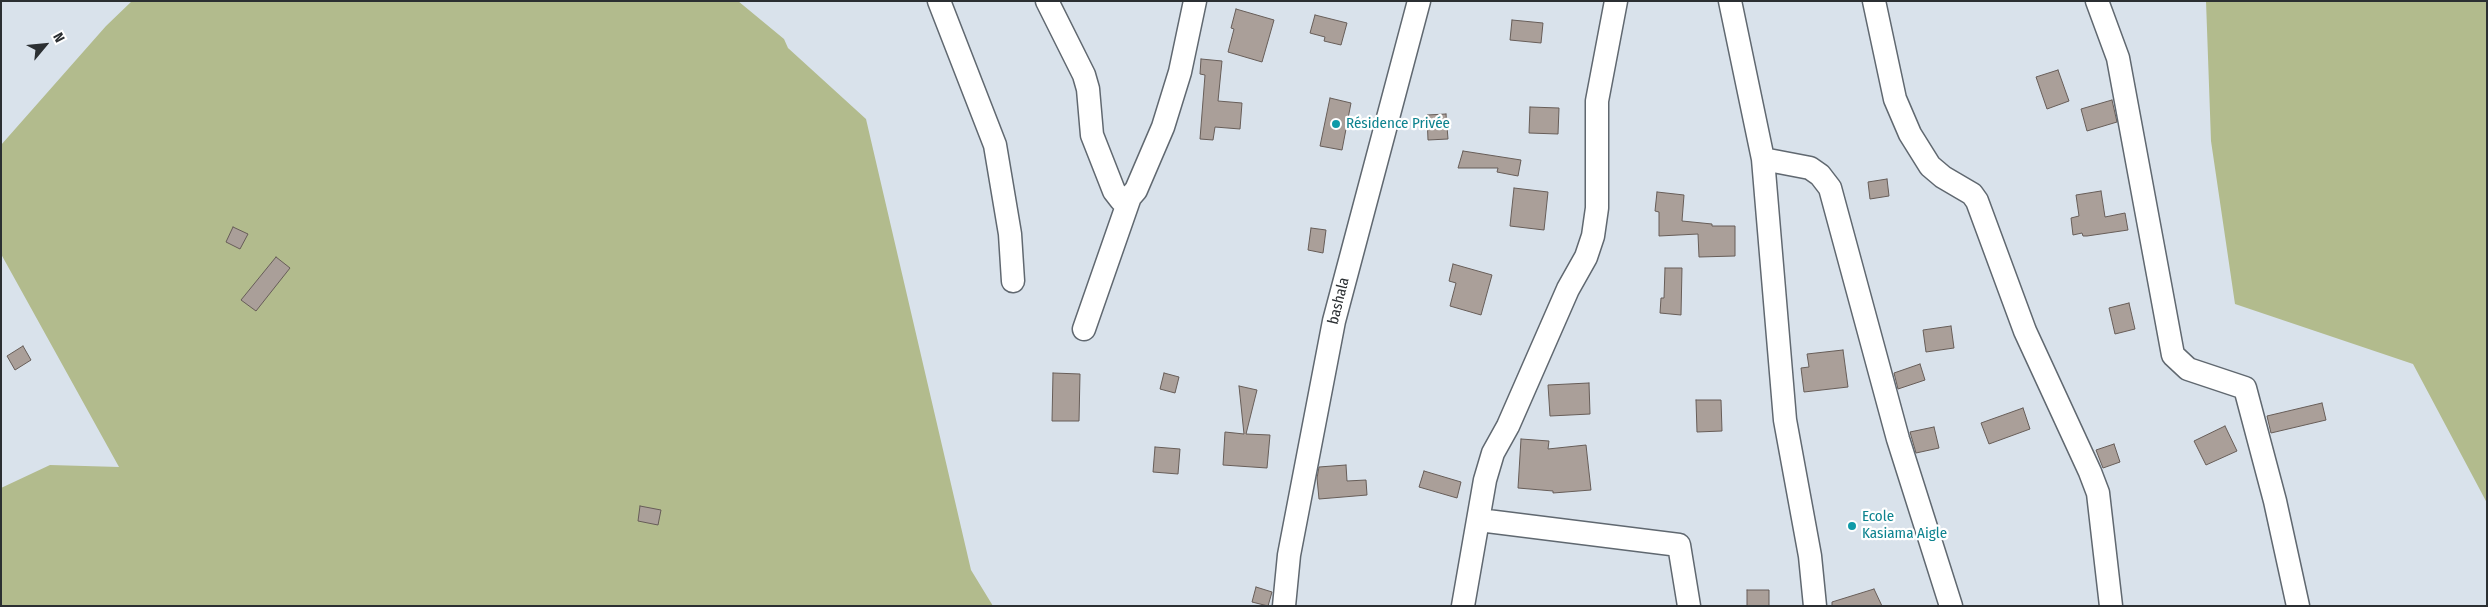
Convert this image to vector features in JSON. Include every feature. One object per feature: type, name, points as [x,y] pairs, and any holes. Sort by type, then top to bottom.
[{"type":"street","points":[[939,1],[995,145],[1010,234],[1013,281]]},
{"type":"street","points":[[1047,1],[1084,75],[1088,89],[1092,135],[1114,191],[1121,200],[1130,197]]},
{"type":"street","points":[[1084,329],[1130,197],[1136,190],[1169,111],[1195,1]]},
{"type":"street","name":"bashala","points":[[1284,606],[1289,555],[1334,321],[1419,1]]},
{"type":"street","points":[[1463,606],[1485,480],[1493,452],[1508,426],[1568,289],[1586,257],[1593,236],[1597,208],[1598,101],[1616,1]]},
{"type":"street","points":[[1730,1],[1763,159],[1785,420],[1810,556],[1814,606]]},
{"type":"street","points":[[1874,1],[1895,99],[1910,134],[1930,166],[1943,177],[1972,194],[1977,201],[2025,331],[2090,472],[2098,493],[2111,606]]},
{"type":"street","points":[[2097,1],[2101,7],[2118,58],[2173,355],[2188,369],[2245,388],[2275,501],[2298,606]]},
{"type":"street","points":[[1763,159],[1810,168],[1830,188],[1898,439],[1952,606]]},
{"type":"street","points":[[1479,520],[1679,546],[1689,606]]},
{"type":"green space","points":[[132,1],[738,1],[784,39],[788,48],[866,119],[971,570],[993,606],[1,606],[1,488],[50,465],[119,467],[1,254],[1,145],[106,26]]},
{"type":"green space","points":[[2206,1],[2487,1],[2487,503],[2413,364],[2235,304],[2211,141]]},
{"type":"building","points":[[1236,9],[1274,20],[1262,62],[1228,52],[1234,29],[1231,28]]},
{"type":"building","points":[[1315,15],[1347,23],[1341,45],[1324,41],[1325,37],[1310,33]]},
{"type":"building","points":[[1512,20],[1543,23],[1541,43],[1510,40]]},
{"type":"building","points":[[1201,59],[1222,61],[1218,101],[1242,103],[1240,129],[1215,127],[1213,140],[1200,139],[1205,75],[1200,74]]},
{"type":"building","points":[[2058,70],[2069,101],[2047,109],[2036,77]]},
{"type":"building","name":"Résidence Privée","points":[[1330,98],[1351,103],[1342,150],[1320,146]]},
{"type":"building","points":[[2112,100],[2117,122],[2087,131],[2081,109]]},
{"type":"building","points":[[1530,107],[1559,108],[1558,134],[1529,133]]},
{"type":"building","points":[[1446,114],[1448,139],[1428,140],[1427,115]]},
{"type":"building","points":[[1463,151],[1521,160],[1518,176],[1497,172],[1498,168],[1458,168]]},
{"type":"building","points":[[1887,179],[1889,196],[1870,199],[1868,182]]},
{"type":"building","points":[[1514,188],[1548,192],[1544,230],[1510,226]]},
{"type":"building","points":[[2101,191],[2105,217],[2125,213],[2128,230],[2087,236],[2083,236],[2082,233],[2073,235],[2071,218],[2079,216],[2076,195]]},
{"type":"building","points":[[1657,192],[1684,195],[1682,221],[1712,224],[1712,226],[1735,226],[1735,256],[1699,257],[1698,234],[1659,236],[1659,212],[1655,211]]},
{"type":"building","points":[[233,227],[248,234],[240,249],[226,242]]},
{"type":"building","points":[[1311,228],[1326,230],[1323,253],[1308,250]]},
{"type":"building","points":[[276,257],[290,268],[256,311],[241,300]]},
{"type":"building","points":[[1453,264],[1492,275],[1481,315],[1450,306],[1456,283],[1449,281]]},
{"type":"building","points":[[1665,268],[1682,268],[1681,315],[1660,313],[1661,298],[1664,298]]},
{"type":"building","points":[[2129,303],[2135,329],[2115,334],[2109,308]]},
{"type":"building","points":[[1951,326],[1954,348],[1926,352],[1923,330]]},
{"type":"building","points":[[23,346],[31,360],[15,370],[7,356]]},
{"type":"building","points":[[1843,350],[1848,387],[1804,392],[1801,368],[1809,367],[1807,354]]},
{"type":"building","points":[[1920,364],[1925,380],[1898,389],[1894,373]]},
{"type":"building","points":[[1053,373],[1080,374],[1079,421],[1052,421]]},
{"type":"building","points":[[1164,373],[1179,377],[1175,393],[1160,389]]},
{"type":"building","points":[[1589,383],[1590,414],[1550,416],[1548,385]]},
{"type":"building","points":[[1239,386],[1257,390],[1246,434],[1270,435],[1267,468],[1223,465],[1225,432],[1244,434]]},
{"type":"building","points":[[1696,400],[1721,400],[1722,431],[1697,432]]},
{"type":"building","points":[[2322,403],[2326,420],[2271,433],[2267,416]]},
{"type":"building","points":[[2023,408],[2030,429],[1989,444],[1981,423]]},
{"type":"building","points":[[2225,426],[2237,451],[2206,465],[2194,441]]},
{"type":"building","points":[[1934,427],[1939,448],[1916,453],[1910,432]]},
{"type":"building","points":[[1521,439],[1549,441],[1548,449],[1586,445],[1591,490],[1553,493],[1553,491],[1518,488]]},
{"type":"building","points":[[2114,444],[2120,462],[2103,468],[2096,450]]},
{"type":"building","points":[[1155,447],[1180,449],[1178,474],[1153,472]]},
{"type":"building","points":[[1346,465],[1347,481],[1366,480],[1367,495],[1319,499],[1317,478],[1319,467]]},
{"type":"building","points":[[1424,471],[1461,482],[1457,498],[1419,487]]},
{"type":"building","points":[[640,506],[661,510],[658,525],[638,521]]},
{"type":"building","points":[[1256,587],[1272,592],[1268,606],[1252,602]]},
{"type":"building","points":[[1874,589],[1882,606],[1832,606],[1832,602]]},
{"type":"building","points":[[1747,590],[1769,590],[1769,606],[1747,606]]},
{"type":"place","name":"Résidence Privée","points":[[1336,124]]},
{"type":"place","name":"Ecole Kasiama Aigle","points":[[1852,526]]}]
